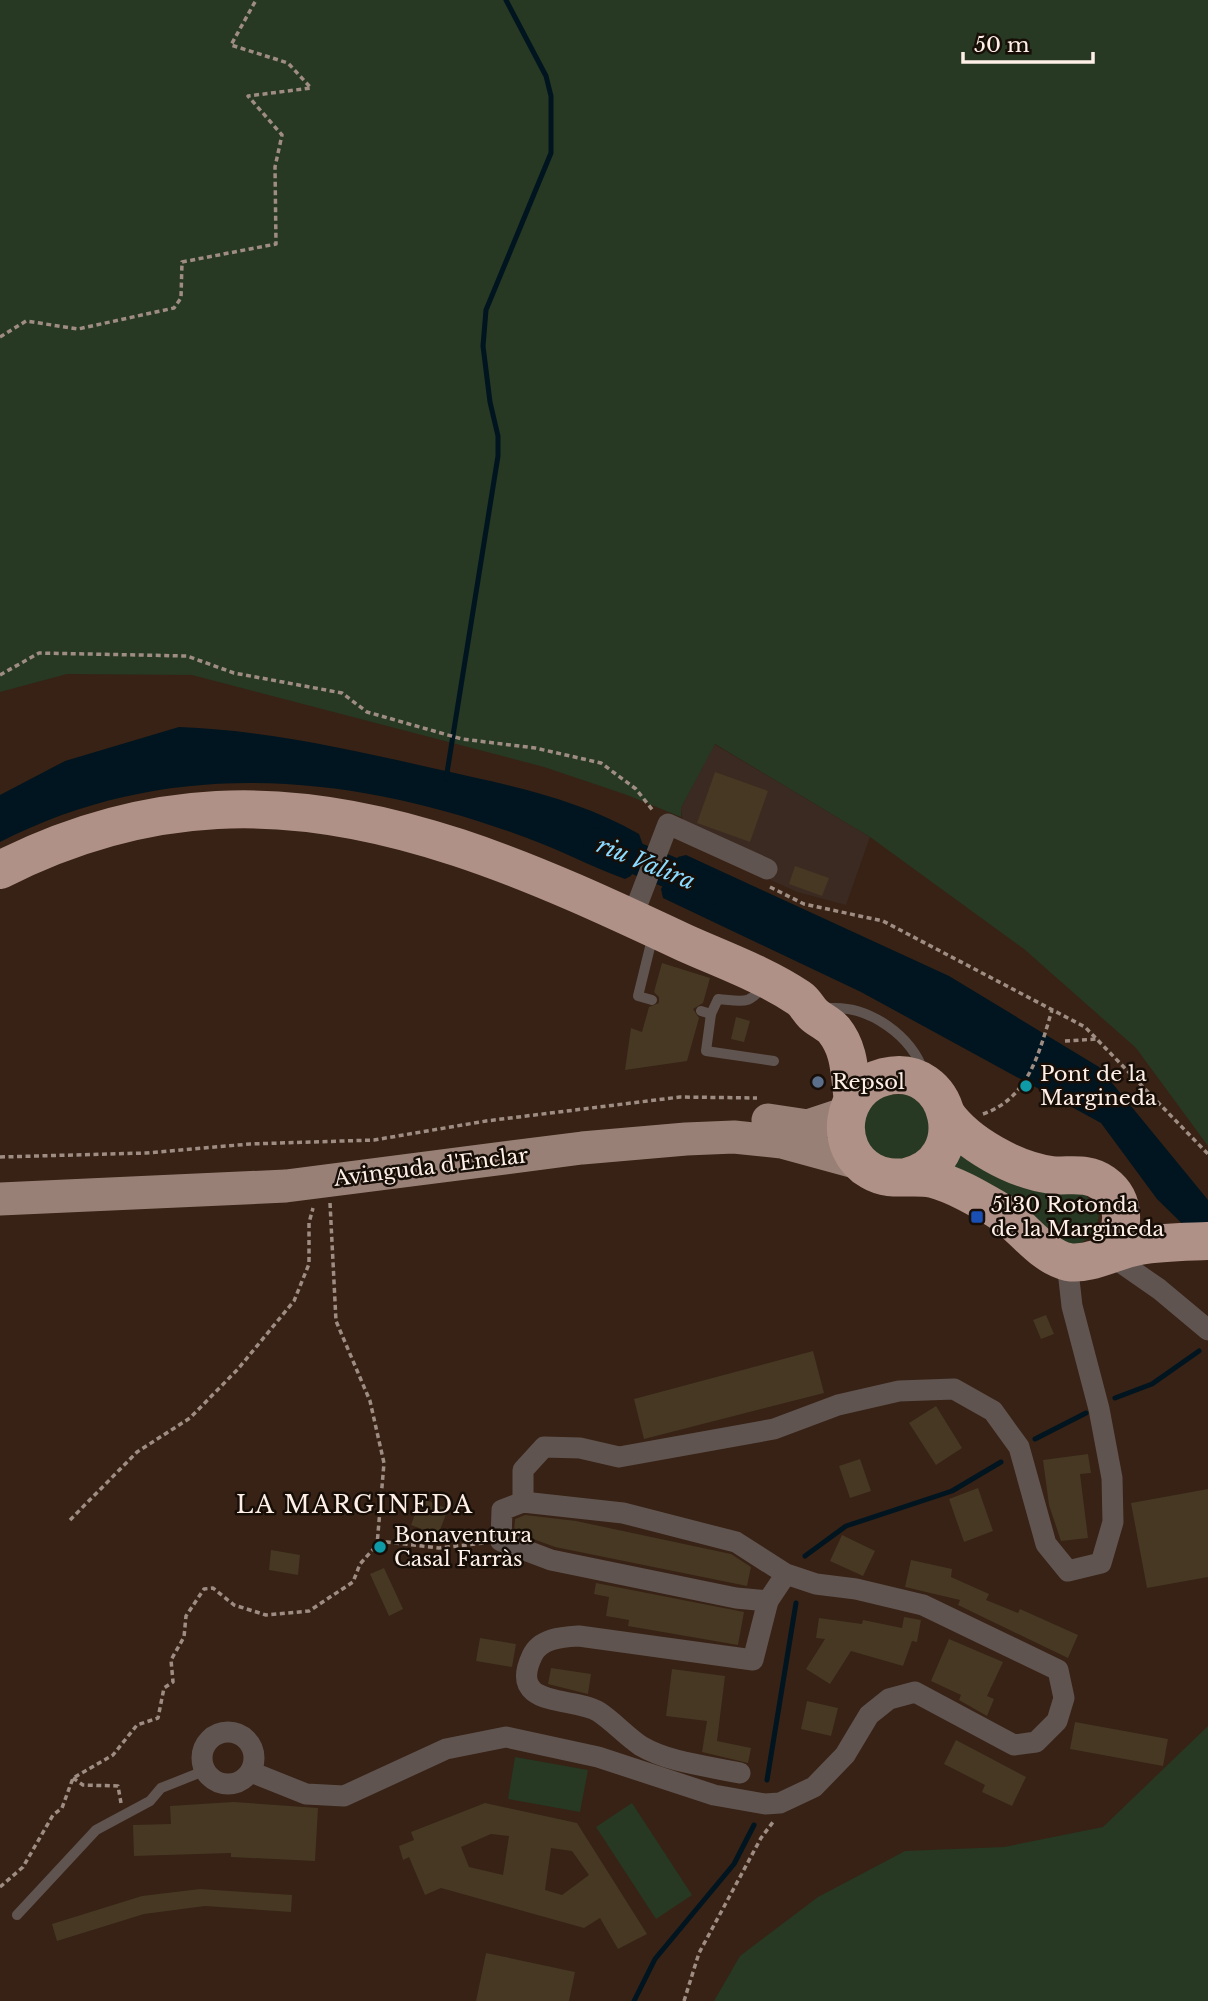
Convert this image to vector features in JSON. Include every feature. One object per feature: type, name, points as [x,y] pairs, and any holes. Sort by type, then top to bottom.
[{"type":"highway","points":[[0,870],[73,837],[131,821],[218,810],[267,810],[355,820],[481,856],[643,913],[816,1004],[858,1032],[884,1067],[938,1098],[971,1140],[1037,1172],[1088,1176],[1102,1182],[1112,1191],[1120,1208],[1122,1264]]},
{"type":"highway","points":[[816,1004],[841,1041],[850,1065],[847,1139],[859,1163],[881,1176],[933,1179],[996,1209],[1015,1221],[1052,1256],[1067,1262],[1122,1264]]},
{"type":"highway","points":[[850,1106],[873,1081],[938,1098]]},
{"type":"highway","points":[[906,1177],[929,1167],[942,1152],[948,1133],[938,1098]]},
{"type":"highway","points":[[1120,1208],[1138,1218],[1161,1221],[1204,1234]]},
{"type":"highway","points":[[1122,1264],[1140,1246],[1204,1234]]},
{"type":"main road","name":"Avinguda d'Enclar","points":[[0,1180],[254,1171],[338,1164],[633,1124],[731,1115],[808,1126],[850,1106]]},
{"type":"main road","name":"Avinguda d'Enclar","points":[[0,1199],[172,1194],[326,1180],[686,1139],[734,1138],[782,1142],[859,1163]]},
{"type":"street","points":[[643,913],[666,828],[768,878]]},
{"type":"street","points":[[523,1502],[523,1470],[544,1447],[580,1448],[619,1457],[774,1429],[838,1405],[899,1391],[954,1390],[993,1411],[1019,1447],[1046,1544],[1068,1571],[1101,1563],[1113,1522],[1112,1478],[1100,1409],[1072,1306],[1067,1262]]},
{"type":"street","points":[[1122,1264],[1208,1330]]},
{"type":"street","points":[[250,1772],[306,1794],[344,1796],[446,1749],[506,1737],[598,1757],[714,1795],[765,1804],[780,1803],[814,1787],[845,1755],[869,1715],[889,1699],[915,1692],[1014,1745],[1036,1742],[1057,1721],[1064,1698],[1058,1670],[923,1605],[856,1589],[816,1584],[786,1574],[736,1542],[623,1513],[523,1502],[502,1510],[500,1541],[551,1560],[736,1598],[768,1601]]},
{"type":"street","points":[[740,1773],[666,1757],[642,1747],[598,1712],[548,1700],[535,1692],[527,1681],[527,1673],[533,1653],[545,1643],[558,1638],[579,1636],[753,1660],[768,1601],[786,1574]]},
{"type":"street","points":[[223,1732],[240,1735],[252,1747],[254,1755],[250,1772],[244,1779],[227,1785],[218,1783],[204,1771],[201,1763],[204,1746],[209,1739],[223,1732]]},
{"type":"lane","points":[[643,913],[638,996],[652,1000]]},
{"type":"lane","points":[[768,981],[755,998],[748,1001],[718,999],[706,1013],[706,1051],[774,1061]]},
{"type":"lane","points":[[17,1914],[96,1829],[122,1813],[150,1801],[167,1785],[204,1771]]},
{"type":"path","points":[[0,337],[26,321],[78,329],[174,308],[181,298],[182,262],[276,244],[275,167],[282,135],[248,96],[311,88],[288,63],[232,45],[256,0]]},
{"type":"path","points":[[0,675],[39,653],[187,656],[234,673],[342,693],[367,712],[462,739],[536,748],[601,763],[636,789],[666,828]]},
{"type":"path","points":[[768,878],[804,904],[883,921],[1085,1027],[1208,1154]]},
{"type":"path","points":[[938,1098],[1007,1104],[1026,1082],[1052,1009]]},
{"type":"path","points":[[1065,1041],[1097,1039]]},
{"type":"path","points":[[0,1157],[146,1153],[250,1144],[374,1140],[486,1121],[680,1097],[762,1098]]},
{"type":"path","points":[[70,1520],[137,1452],[190,1418],[238,1369],[294,1301],[309,1264],[309,1223],[326,1180]]},
{"type":"path","points":[[326,1180],[329,1191],[336,1321],[370,1401],[384,1463],[377,1545]]},
{"type":"path","points":[[0,1887],[23,1867],[53,1815],[62,1808],[73,1779],[113,1755],[136,1725],[158,1718],[164,1688],[173,1682],[171,1660],[184,1637],[186,1616],[204,1589],[213,1588],[234,1605],[266,1615],[309,1611],[353,1582],[360,1564],[377,1545],[387,1542],[439,1548],[500,1541]]},
{"type":"path","points":[[73,1779],[83,1785],[118,1786],[122,1813]]},
{"type":"path","points":[[684,2001],[699,1953],[761,1838],[775,1819],[780,1803]]},
{"type":"shaded area","points":[[714,744],[870,837],[846,905],[797,892],[685,841],[681,808]]},
{"type":"green space","points":[[0,0],[1208,0],[1208,1146],[1136,1048],[1024,949],[870,837],[715,744],[681,808],[681,817],[627,795],[544,767],[192,675],[67,674],[0,692]]},
{"type":"green space","points":[[912,1094],[933,1119],[925,1150],[894,1162],[882,1156],[867,1142],[863,1125],[879,1095]]},
{"type":"green space","points":[[952,1148],[1087,1196],[1099,1215],[1093,1232],[1086,1240],[1070,1247],[953,1171]]},
{"type":"green space","points":[[1208,1726],[1208,2001],[714,2001],[740,1956],[818,1897],[905,1851],[1004,1847],[1103,1827]]},
{"type":"green space","points":[[515,1757],[588,1770],[580,1812],[508,1799]]},
{"type":"green space","points":[[632,1803],[692,1895],[656,1919],[596,1827]]},
{"type":"water","points":[[179,727],[243,732],[306,742],[512,786],[564,801],[615,821],[639,834],[644,848],[631,876],[625,879],[539,843],[462,816],[395,799],[329,788],[262,783],[195,785],[129,796],[64,814],[0,842],[0,795],[65,761]]},
{"type":"water","points":[[686,855],[949,976],[1099,1067],[1208,1200],[1208,1249],[1157,1199],[1101,1123],[861,992],[663,898],[661,889],[678,857]]},
{"type":"building","points":[[715,772],[768,791],[750,842],[697,823]]},
{"type":"building","points":[[795,866],[829,878],[822,896],[789,884]]},
{"type":"building","points":[[662,963],[710,978],[703,1003],[693,1009],[699,1018],[687,1061],[625,1070],[631,1028],[642,1032],[649,1007],[659,1003],[659,997],[654,992]]},
{"type":"building","points":[[736,1017],[750,1021],[744,1042],[731,1039]]},
{"type":"building","points":[[1046,1315],[1054,1334],[1041,1339],[1033,1320]]},
{"type":"building","points":[[813,1351],[824,1393],[644,1439],[634,1399]]},
{"type":"building","points":[[936,1406],[962,1448],[936,1465],[909,1423]]},
{"type":"building","points":[[1088,1454],[1091,1473],[1080,1474],[1088,1538],[1061,1541],[1049,1505],[1043,1460]]},
{"type":"building","points":[[860,1459],[871,1491],[850,1498],[839,1466]]},
{"type":"building","points":[[978,1488],[993,1531],[964,1542],[949,1499]]},
{"type":"building","points":[[1208,1489],[1208,1577],[1147,1588],[1131,1503]]},
{"type":"building","points":[[421,1498],[448,1509],[438,1535],[411,1525]]},
{"type":"building","points":[[525,1515],[576,1521],[731,1554],[751,1567],[747,1586],[555,1547],[514,1532],[515,1519]]},
{"type":"building","points":[[842,1535],[875,1551],[863,1576],[830,1561]]},
{"type":"building","points":[[271,1550],[300,1555],[298,1575],[269,1570]]},
{"type":"building","points":[[911,1560],[952,1569],[951,1577],[989,1594],[986,1600],[1018,1613],[1020,1609],[1078,1635],[1068,1658],[958,1605],[960,1600],[905,1587]]},
{"type":"building","points":[[384,1568],[403,1609],[389,1616],[370,1574]]},
{"type":"building","points":[[596,1583],[744,1612],[738,1645],[628,1626],[629,1620],[606,1616],[609,1597],[594,1594]]},
{"type":"building","points":[[904,1617],[921,1620],[917,1642],[912,1641],[903,1666],[851,1651],[830,1684],[806,1669],[825,1639],[816,1638],[819,1618],[862,1624],[863,1620],[902,1628]]},
{"type":"building","points":[[480,1638],[516,1644],[512,1667],[476,1661]]},
{"type":"building","points":[[949,1639],[1003,1662],[987,1696],[994,1699],[987,1716],[959,1700],[961,1695],[931,1681]]},
{"type":"building","points":[[551,1668],[591,1674],[588,1694],[548,1684]]},
{"type":"building","points":[[672,1669],[725,1676],[717,1741],[751,1748],[748,1763],[702,1752],[707,1721],[666,1716]]},
{"type":"building","points":[[807,1701],[838,1708],[831,1736],[801,1729]]},
{"type":"building","points":[[1075,1722],[1168,1739],[1163,1766],[1070,1749]]},
{"type":"building","points":[[956,1740],[1026,1777],[1012,1806],[982,1792],[985,1785],[944,1764]]},
{"type":"building","points":[[233,1802],[318,1808],[315,1861],[231,1857],[231,1853],[134,1856],[133,1825],[171,1824],[170,1806]]},
{"type":"building","points":[[485,1803],[577,1823],[647,1934],[618,1949],[600,1918],[584,1928],[441,1888],[425,1895],[409,1857],[403,1860],[399,1846],[414,1840],[411,1832]],"holes":[[[491,1834],[509,1836],[503,1875],[469,1867],[461,1847]],[[551,1848],[572,1851],[589,1875],[562,1895],[545,1890]]]},
{"type":"building","points":[[200,1889],[292,1895],[291,1912],[205,1906],[144,1914],[57,1941],[52,1924],[142,1896]]},
{"type":"building","points":[[486,1953],[575,1972],[569,2001],[476,2001]]},
{"type":"waterway","points":[[446,779],[498,456],[498,436],[490,402],[483,346],[486,310],[551,153],[551,96],[546,76],[506,0]]},
{"type":"waterway","name":"riu Valira","points":[[599,843],[710,889]]},
{"type":"waterway","points":[[1115,1398],[1152,1384],[1199,1351]]},
{"type":"waterway","points":[[1035,1439],[1086,1413]]},
{"type":"waterway","points":[[805,1556],[846,1526],[952,1491],[1001,1462]]},
{"type":"waterway","points":[[767,1780],[796,1603]]},
{"type":"waterway","points":[[634,2001],[655,1959],[734,1864],[754,1825]]},
{"type":"place","name":"Repsol","points":[[818,1082]]},
{"type":"place","name":"Pont de la Margineda","points":[[1026,1086]]},
{"type":"place","name":"5130 Rotonda de la Margineda","points":[[977,1217]]},
{"type":"place","name":"Bonaventura Casal Farràs","points":[[380,1547]]},
{"type":"district","name":"LA MARGINEDA","points":[[355,1505]]}]
